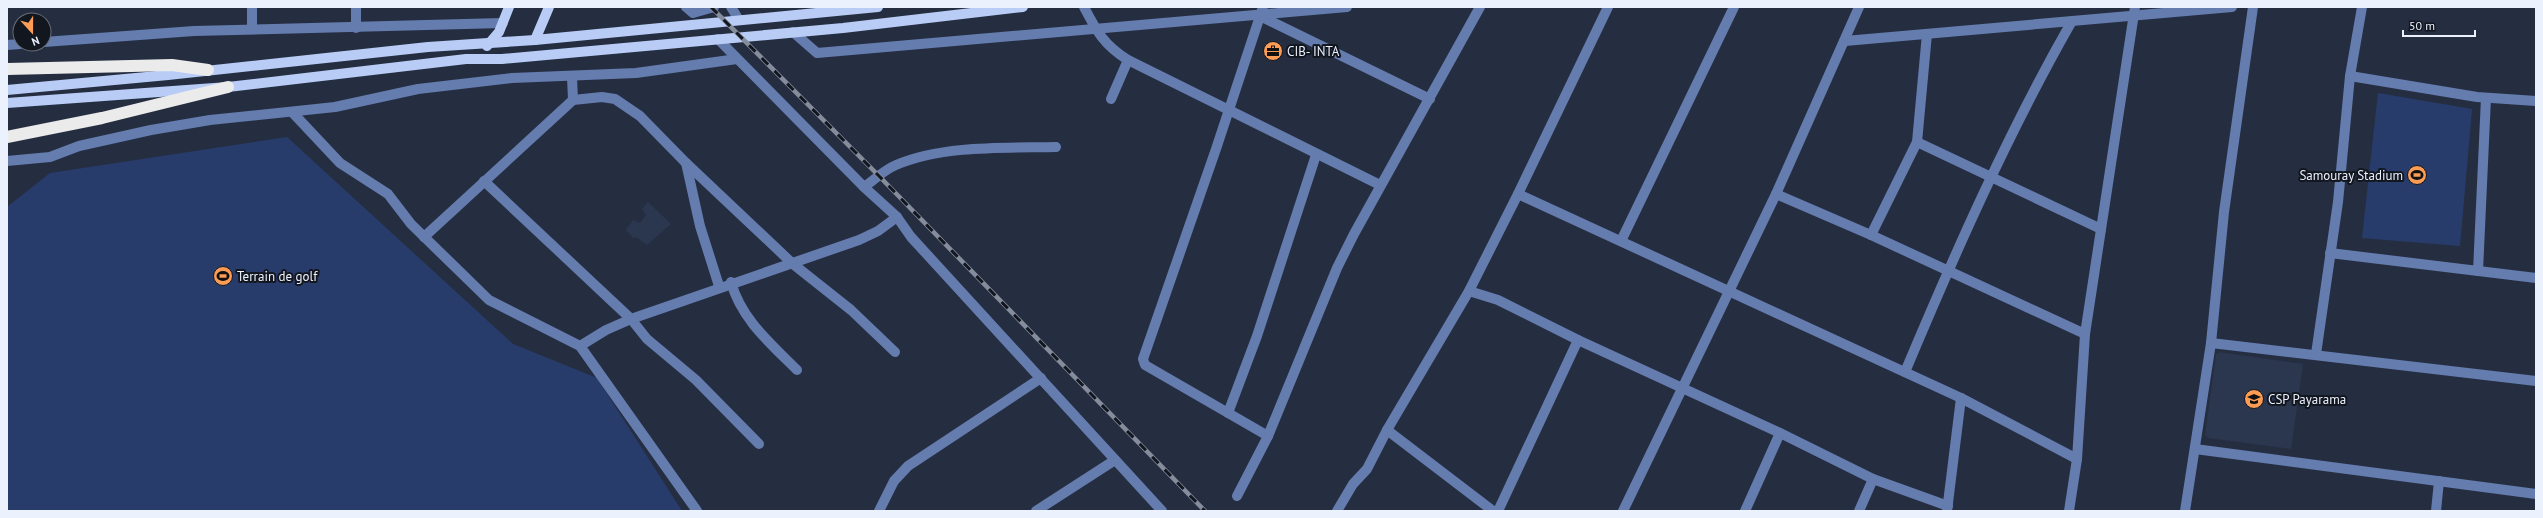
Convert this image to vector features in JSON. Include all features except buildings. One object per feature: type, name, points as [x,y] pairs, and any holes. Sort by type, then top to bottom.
[{"type":"highway","points":[[7,69],[172,65],[208,70]]},
{"type":"highway","points":[[7,137],[102,118],[228,87]]},
{"type":"main road","points":[[466,59],[491,44],[503,23],[509,7]]},
{"type":"main road","points":[[502,59],[518,46],[535,40],[549,7]]},
{"type":"main road","points":[[7,90],[428,47],[491,44],[878,7]]},
{"type":"main road","points":[[7,103],[228,87],[466,59],[502,59],[793,32],[1023,7]]},
{"type":"street","points":[[252,7],[252,28]]},
{"type":"street","points":[[356,7],[356,28]]},
{"type":"street","points":[[686,7],[693,13],[714,7]]},
{"type":"street","points":[[731,7],[739,20]]},
{"type":"street","points":[[1084,7],[1101,39],[1112,50],[1128,60],[1380,186]]},
{"type":"street","points":[[793,32],[817,53],[1096,30],[1262,11],[1347,7]]},
{"type":"street","points":[[1238,496],[1268,436],[1337,268],[1380,186],[1430,99],[1480,7]]},
{"type":"street","points":[[1337,511],[1353,484],[1367,469],[1387,430],[1469,291],[1518,194],[1608,7]]},
{"type":"street","points":[[1621,241],[1734,7]]},
{"type":"street","points":[[1623,511],[1776,194],[1845,42],[1858,7]]},
{"type":"street","points":[[1845,42],[2072,20],[2135,11],[2232,7]]},
{"type":"street","points":[[2184,511],[2211,343],[2224,212],[2254,7]]},
{"type":"street","points":[[2316,354],[2330,253],[2350,76],[2362,7]]},
{"type":"street","points":[[1262,11],[1430,99]]},
{"type":"street","points":[[1262,11],[1143,359],[1145,365],[1268,436]]},
{"type":"street","points":[[2069,511],[2077,458],[2085,334],[2135,11]]},
{"type":"street","points":[[1905,372],[1948,270],[2046,67],[2072,20]]},
{"type":"street","points":[[52,41],[252,28],[356,28],[503,23]]},
{"type":"street","points":[[1871,235],[1917,142],[1927,34]]},
{"type":"street","points":[[718,39],[864,188],[897,217],[911,237],[1162,511]]},
{"type":"street","points":[[7,162],[50,157],[79,146],[151,130],[210,120],[293,113],[335,107],[418,89],[512,78],[572,77],[636,73],[737,59]]},
{"type":"street","points":[[1112,98],[1128,60]]},
{"type":"street","points":[[2350,76],[2417,89],[2486,98],[2536,101]]},
{"type":"street","points":[[572,77],[573,100]]},
{"type":"street","points":[[424,237],[573,100],[587,97],[615,99],[640,116],[793,264],[851,310],[895,352]]},
{"type":"street","points":[[2478,271],[2486,98]]},
{"type":"street","points":[[293,113],[340,163],[388,194],[411,224],[489,300],[580,346],[697,511]]},
{"type":"street","points":[[1917,142],[2101,229]]},
{"type":"street","points":[[864,188],[895,165],[930,155],[990,148],[1056,147]]},
{"type":"street","points":[[1228,413],[1257,336],[1316,155]]},
{"type":"street","points":[[686,162],[700,226],[719,286]]},
{"type":"street","points":[[484,181],[631,319],[647,339],[696,380],[759,444]]},
{"type":"street","points":[[1518,194],[1961,398],[2077,458]]},
{"type":"street","points":[[1776,194],[1871,235],[2085,334]]},
{"type":"street","points":[[580,346],[606,330],[631,319],[719,286],[793,264],[878,231],[897,217]]},
{"type":"street","points":[[2330,253],[2536,278]]},
{"type":"street","points":[[732,282],[735,297],[744,313],[758,330],[798,370]]},
{"type":"street","points":[[1469,291],[1498,300],[1578,340],[1780,433],[1873,479],[1948,508],[1961,398]]},
{"type":"street","points":[[1498,511],[1578,340]]},
{"type":"street","points":[[2211,343],[2316,354],[2536,381]]},
{"type":"street","points":[[879,511],[894,482],[908,466],[1041,378]]},
{"type":"street","points":[[1387,430],[1493,511]]},
{"type":"street","points":[[1745,511],[1780,433]]},
{"type":"street","points":[[2194,449],[2536,494]]},
{"type":"street","points":[[1036,511],[1115,460]]},
{"type":"street","points":[[1859,511],[1873,479]]},
{"type":"street","points":[[2436,511],[2439,481]]},
{"type":"shaded area","name":"Samouray Stadium","points":[[2378,93],[2472,109],[2460,246],[2362,238]]},
{"type":"shaded area","name":"Terrain de golf","points":[[287,137],[513,344],[597,378],[682,511],[7,511],[7,207],[50,173]]},
{"type":"shaded area","points":[[648,202],[671,224],[647,245],[636,237],[633,238],[626,230],[633,220],[640,223],[646,215],[642,209]]},
{"type":"shaded area","name":"CSP Payarama","points":[[2219,352],[2303,364],[2291,449],[2208,438],[2205,435],[2216,355]]},
{"type":"railway","points":[[711,7],[879,176],[1205,511]]},
{"type":"place","name":"CIB- INTA","points":[[1273,51]]},
{"type":"place","name":"Samouray Stadium","points":[[2417,175]]},
{"type":"place","name":"Terrain de golf","points":[[223,276]]},
{"type":"place","name":"CSP Payarama","points":[[2254,399]]}]
